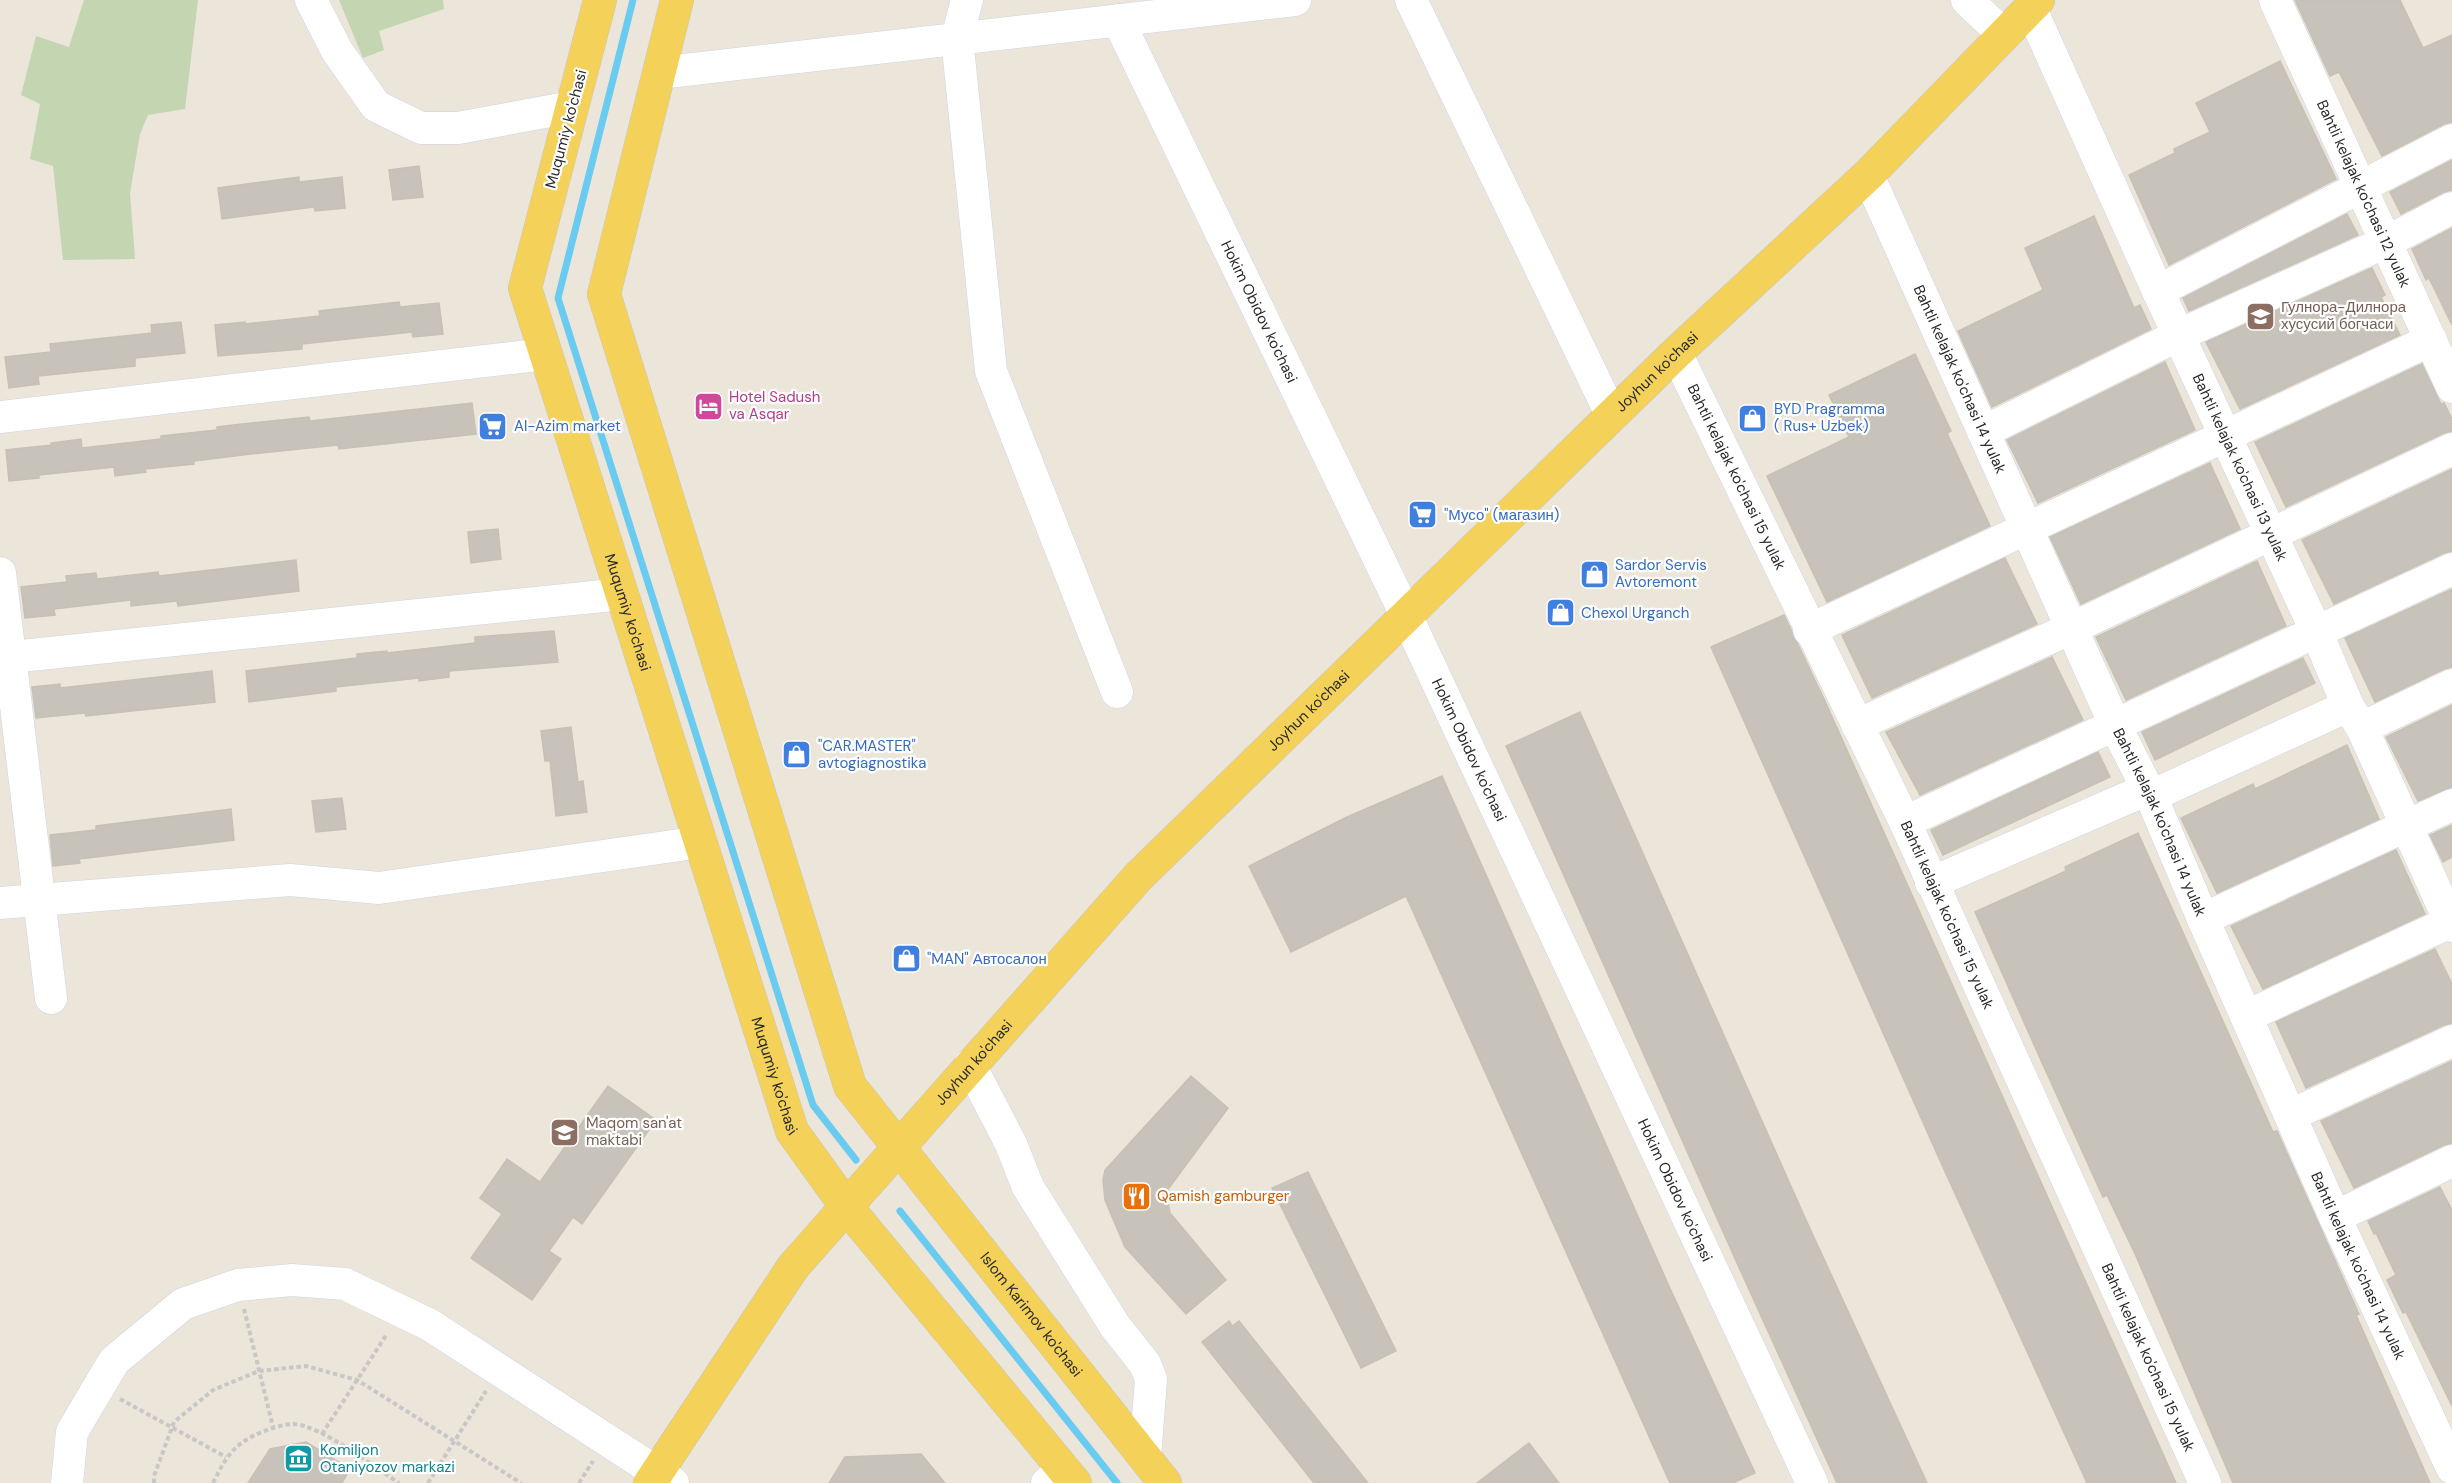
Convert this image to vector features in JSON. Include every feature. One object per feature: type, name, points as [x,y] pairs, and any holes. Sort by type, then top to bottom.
[{"type":"main road","name":"Muqumiy ko'chasi","points":[[600,0],[525,288],[792,1131],[846,1206]]},
{"type":"main road","points":[[677,0],[604,294],[850,1086],[897,1147]]},
{"type":"main road","name":"Joyhun ko'chasi","points":[[660,1479],[793,1267],[1138,877],[1676,353],[1868,175],[2034,3]]},
{"type":"main road","name":"Islom Karimov ko'chasi","points":[[897,1147],[1165,1483]]},
{"type":"main road","points":[[846,1206],[1062,1478]]},
{"type":"street","points":[[311,0],[337,51],[376,106],[422,128],[458,128],[572,107]]},
{"type":"street","points":[[967,0],[957,38],[991,371],[1117,692]]},
{"type":"street","points":[[659,72],[1291,0]]},
{"type":"street","points":[[1411,0],[1611,416]]},
{"type":"street","points":[[1967,0],[2003,34]]},
{"type":"street","name":"Bahtli kelajak ko'chasi 12 yulak","points":[[2274,0],[2452,387]]},
{"type":"street","name":"Bahtli kelajak ko'chasi 13 yulak","points":[[2034,3],[2158,291],[2451,923]]},
{"type":"street","name":"Hokim Obidov ko'chasi","points":[[1118,20],[1406,615],[1812,1483]]},
{"type":"street","points":[[2158,291],[2452,140]]},
{"type":"street","name":"Bahtli kelajak ko'chasi 14 yulak","points":[[1868,175],[2115,725],[2150,792],[2203,919],[2335,1217],[2452,1468]]},
{"type":"street","points":[[1983,432],[2179,335],[2386,242],[2452,208]]},
{"type":"street","points":[[1809,630],[2431,340]]},
{"type":"street","name":"Bahtli kelajak ko'chasi 15 yulak","points":[[1676,353],[1809,630],[1905,822],[2205,1483]]},
{"type":"street","points":[[0,417],[546,354]]},
{"type":"street","points":[[1857,725],[2072,628],[2452,449]]},
{"type":"street","points":[[1905,822],[2318,633],[2452,569]]},
{"type":"street","points":[[0,573],[5,657],[51,998]]},
{"type":"street","points":[[5,657],[622,594]]},
{"type":"street","points":[[1931,883],[2150,792],[2355,717],[2452,685]]},
{"type":"street","points":[[2203,919],[2452,805]]},
{"type":"street","points":[[0,903],[290,880],[379,888],[701,842]]},
{"type":"street","points":[[2247,1016],[2451,923]]},
{"type":"street","points":[[2291,1115],[2452,1041]]},
{"type":"street","points":[[970,1065],[1011,1144],[1028,1187],[1115,1326],[1145,1364],[1151,1379],[1145,1458]]},
{"type":"street","points":[[2335,1217],[2452,1161]]},
{"type":"street","points":[[67,1483],[72,1431],[114,1361],[183,1304],[238,1285],[292,1280],[345,1284],[430,1325],[660,1479]]},
{"type":"path","points":[[238,1285],[273,1427]]},
{"type":"path","points":[[322,1434],[402,1312]]},
{"type":"path","points":[[154,1483],[154,1476],[174,1422],[213,1390],[259,1371],[306,1366],[357,1380],[520,1483]]},
{"type":"path","points":[[428,1483],[499,1370]]},
{"type":"path","points":[[99,1387],[226,1457]]},
{"type":"path","points":[[213,1483],[226,1457],[246,1438],[273,1427],[295,1424],[322,1434],[399,1483]]},
{"type":"green space","points":[[84,0],[198,0],[185,109],[148,115],[140,134],[130,193],[135,259],[63,260],[53,166],[30,159],[40,104],[21,95],[36,36],[69,47]]},
{"type":"green space","points":[[339,0],[443,0],[444,9],[379,31],[384,50],[363,58]]},
{"type":"building","points":[[2295,0],[2400,0],[2423,48],[2452,35],[2452,122],[2382,156],[2339,72],[2330,76]]},
{"type":"building","points":[[2280,61],[2336,179],[2169,265],[2129,175],[2175,153],[2174,149],[2210,132],[2196,103]]},
{"type":"building","points":[[2452,160],[2452,190],[2401,214],[2390,192]]},
{"type":"building","points":[[419,166],[423,197],[393,200],[389,170]]},
{"type":"building","points":[[299,177],[299,182],[342,177],[345,208],[315,211],[314,207],[222,219],[218,188]]},
{"type":"building","points":[[2347,214],[2358,235],[2189,311],[2183,298]]},
{"type":"building","points":[[2094,216],[2134,308],[2140,305],[2151,329],[1992,407],[1958,331],[2043,290],[2025,248]]},
{"type":"building","points":[[2452,228],[2452,325],[2429,278],[2426,280],[2412,249]]},
{"type":"building","points":[[2372,268],[2385,295],[2381,297],[2400,335],[2240,409],[2206,342]]},
{"type":"building","points":[[399,302],[400,307],[439,303],[443,334],[413,337],[412,332],[302,344],[302,349],[218,356],[215,325],[320,316],[319,311]]},
{"type":"building","points":[[181,322],[185,353],[135,358],[135,366],[38,376],[39,384],[9,388],[5,357],[51,352],[50,344],[152,333],[151,325]]},
{"type":"building","points":[[1915,354],[1951,431],[1947,433],[1990,526],[1827,602],[1767,476],[1849,437],[1829,395]]},
{"type":"building","points":[[2165,362],[2195,430],[2038,503],[2007,440]]},
{"type":"building","points":[[2422,364],[2441,404],[2444,403],[2452,419],[2452,431],[2286,507],[2255,442]]},
{"type":"building","points":[[472,403],[476,434],[339,449],[338,445],[251,454],[194,461],[194,464],[145,469],[146,472],[115,476],[114,467],[39,475],[39,478],[9,481],[6,450],[81,439],[82,448],[161,439],[161,436],[217,430],[217,427],[242,424],[309,417],[310,421]]},
{"type":"building","points":[[2210,463],[2240,529],[2081,604],[2050,537]]},
{"type":"building","points":[[2452,469],[2452,551],[2334,604],[2302,540]]},
{"type":"building","points":[[498,529],[501,559],[471,563],[468,532]]},
{"type":"building","points":[[2005,558],[2037,624],[1872,698],[1842,635]]},
{"type":"building","points":[[296,560],[299,591],[178,606],[177,601],[131,606],[131,600],[54,609],[55,615],[25,618],[21,587],[67,582],[66,576],[96,573],[97,579],[158,572],[159,576]]},
{"type":"building","points":[[2257,561],[2286,626],[2126,700],[2096,637]]},
{"type":"building","points":[[2452,589],[2452,667],[2375,702],[2345,638]]},
{"type":"building","points":[[1784,615],[1824,699],[2176,1483],[2087,1483],[1942,1165],[1711,647]]},
{"type":"building","points":[[554,631],[558,662],[449,671],[449,677],[336,687],[336,691],[249,702],[246,671],[357,658],[357,654],[475,643],[475,637]]},
{"type":"building","points":[[2052,657],[2083,720],[1920,795],[1886,732]]},
{"type":"building","points":[[2303,658],[2315,683],[2155,760],[2142,732]]},
{"type":"building","points":[[212,671],[215,702],[86,716],[85,713],[36,718],[32,687],[60,684],[60,688]]},
{"type":"building","points":[[2452,705],[2452,787],[2418,801],[2386,737]]},
{"type":"building","points":[[1580,712],[1806,1220],[1927,1483],[1837,1483],[1737,1263],[1506,746]]},
{"type":"building","points":[[571,727],[578,782],[583,781],[587,812],[556,816],[550,761],[545,761],[541,731]]},
{"type":"building","points":[[2347,745],[2379,819],[2217,893],[2181,818],[2253,784],[2255,789]]},
{"type":"building","points":[[2098,752],[2110,777],[1943,855],[1931,830]]},
{"type":"building","points":[[1442,776],[1668,1284],[1755,1473],[1733,1483],[1670,1483],[1406,896],[1291,952],[1249,866],[1347,817]]},
{"type":"building","points":[[342,798],[346,829],[316,832],[312,801]]},
{"type":"building","points":[[231,809],[234,840],[79,859],[80,863],[53,866],[50,835],[96,830],[96,826]]},
{"type":"building","points":[[2452,825],[2452,857],[2443,862],[2430,835]]},
{"type":"building","points":[[2138,833],[2273,1132],[2277,1131],[2359,1314],[2356,1315],[2430,1483],[2233,1483],[2136,1256],[2107,1195],[2103,1197],[2039,1056],[1975,912],[2066,871],[2065,867]]},
{"type":"building","points":[[2396,850],[2425,914],[2263,989],[2231,926]]},
{"type":"building","points":[[2435,949],[2452,984],[2452,1023],[2306,1088],[2276,1022]]},
{"type":"building","points":[[2452,1061],[2452,1143],[2354,1188],[2321,1121]]},
{"type":"building","name":"Qamish gamburger","points":[[1191,1076],[1228,1108],[1166,1192],[1170,1213],[1226,1280],[1186,1314],[1125,1247],[1105,1200],[1103,1180],[1105,1170]]},
{"type":"building","points":[[608,1086],[656,1120],[582,1224],[573,1217],[549,1251],[561,1259],[532,1300],[471,1258],[502,1214],[480,1198],[507,1159],[540,1182]]},
{"type":"building","points":[[1308,1172],[1396,1351],[1361,1368],[1272,1188]]},
{"type":"building","points":[[2440,1187],[2452,1210],[2452,1406],[2406,1312],[2403,1313],[2387,1280],[2396,1275],[2368,1221]]},
{"type":"building","points":[[1229,1321],[1232,1326],[1239,1321],[1368,1483],[1314,1483],[1202,1342]]},
{"type":"building","name":"Komiljon Otaniyozov markazi","points":[[306,1442],[350,1469],[342,1483],[248,1483],[270,1449]]},
{"type":"building","points":[[1529,1443],[1559,1483],[1477,1483]]},
{"type":"building","points":[[921,1454],[945,1483],[829,1483],[845,1457]]},
{"type":"waterway","points":[[633,0],[558,298],[813,1105],[856,1160]]},
{"type":"waterway","points":[[900,1211],[1117,1483]]},
{"type":"place","name":"Гулнора-Дилнора хусусий богчаси","points":[[2260,316]]},
{"type":"place","name":"Hotel Sadush va Asqar","points":[[708,406]]},
{"type":"place","name":"BYD Pragramma ( Rus+ Uzbek)","points":[[1753,418]]},
{"type":"place","name":"Al-Azim market","points":[[493,426]]},
{"type":"place","name":"\"Мусо\" (магазин)","points":[[1423,515]]},
{"type":"place","name":"Sardor Servis Avtoremont","points":[[1594,574]]},
{"type":"place","name":"Chexol Urganch","points":[[1560,613]]},
{"type":"place","name":"\"CAR.MASTER\" avtogiagnostika","points":[[797,755]]},
{"type":"place","name":"\"MAN\" Автосалон","points":[[906,959]]},
{"type":"place","name":"Maqom san'at maktabi","points":[[565,1132]]},
{"type":"place","name":"Qamish gamburger","points":[[1136,1196]]},
{"type":"place","name":"Komiljon Otaniyozov markazi","points":[[299,1459]]}]
